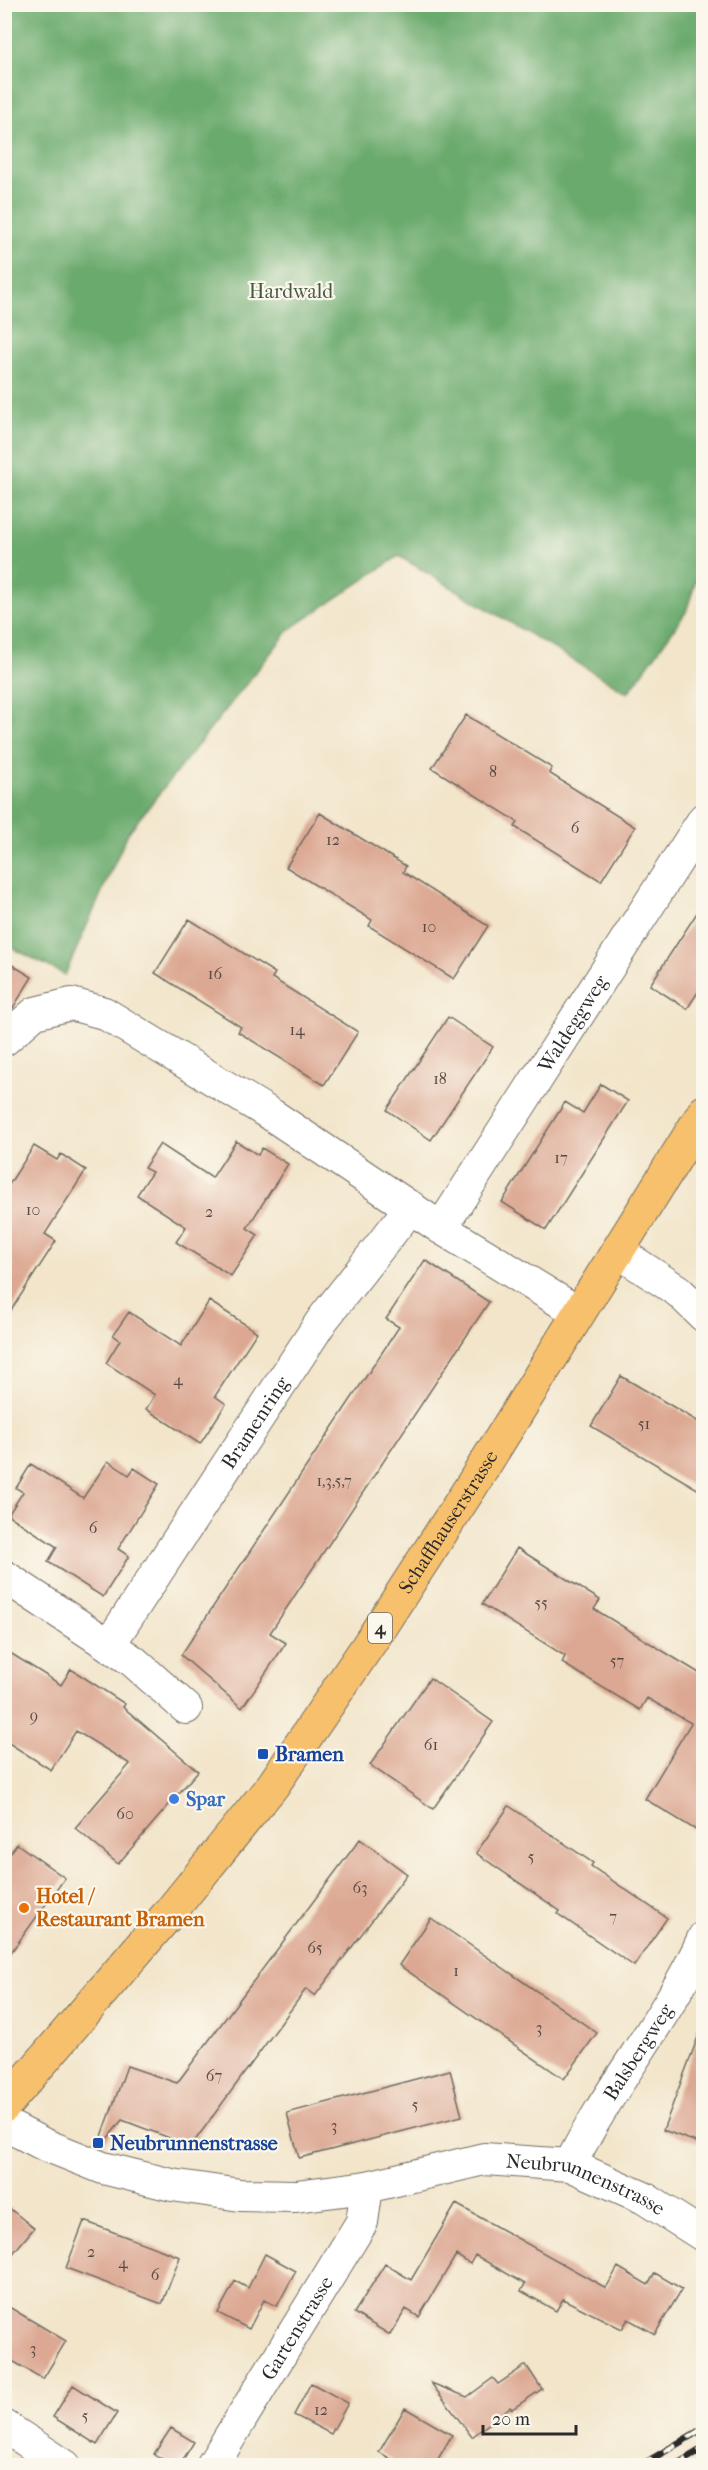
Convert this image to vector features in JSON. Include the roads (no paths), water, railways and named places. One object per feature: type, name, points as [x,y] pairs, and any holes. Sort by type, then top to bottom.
[{"type":"main road","name":"Schaffhauserstrasse","points":[[4,2106],[171,1911],[273,1785],[407,1585],[704,1112]]},
{"type":"street","name":"Waldeggweg","points":[[441,1228],[704,819]]},
{"type":"street","points":[[4,1040],[35,1013],[71,1004],[104,1013],[272,1115],[441,1228],[579,1313]]},
{"type":"street","name":"Bramenring","points":[[109,1645],[323,1319],[411,1208]]},
{"type":"street","points":[[617,1251],[678,1291],[704,1316]]},
{"type":"street","points":[[4,1576],[133,1661],[186,1708]]},
{"type":"street","name":"Balsbergweg","points":[[570,2165],[597,2114],[689,1969],[704,1937]]},
{"type":"street","name":"Neubrunnenstrasse","points":[[4,2124],[43,2144],[103,2168],[172,2186],[240,2195],[296,2196],[367,2187],[484,2159],[570,2165],[644,2198],[704,2236]]},
{"type":"street","name":"Gartenstrasse","points":[[212,2466],[362,2222],[367,2187]]},
{"type":"street","points":[[4,2426],[64,2466]]},
{"type":"railway","points":[[640,2466],[704,2428]]},
{"type":"railway","points":[[674,2466],[704,2448]]},
{"type":"place","name":"Bramen","points":[[263,1754]]},
{"type":"place","name":"Spar","points":[[174,1799]]},
{"type":"place","name":"Hotel / Restaurant Bramen","points":[[24,1908]]},
{"type":"place","name":"Neubrunnenstrasse","points":[[98,2143]]},
{"type":"park label","name":"Hardwald","points":[[291,291]]}]
